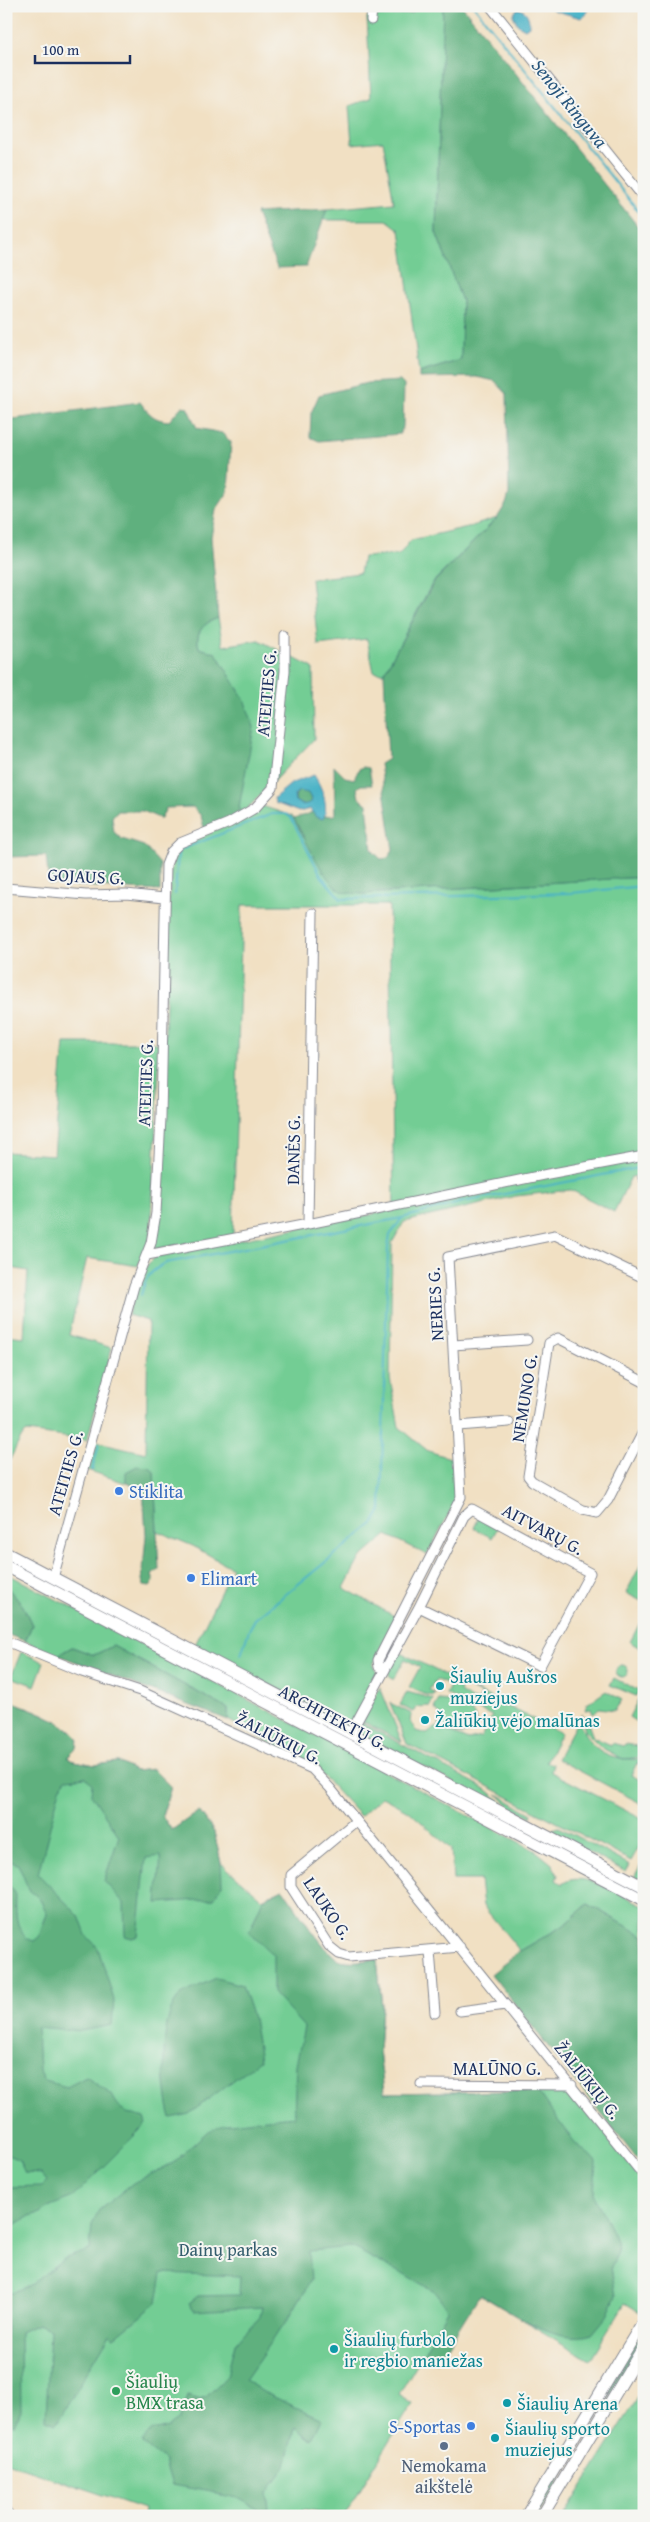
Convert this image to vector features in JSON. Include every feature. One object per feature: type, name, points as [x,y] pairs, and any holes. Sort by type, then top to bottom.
[{"type":"main road","name":"ARCHITEKTŲ G.","points":[[6,1553],[51,1583],[430,1781],[644,1887]]},
{"type":"main road","name":"ARCHITEKTŲ G.","points":[[6,1566],[51,1583]]},
{"type":"main road","name":"ARCHITEKTŲ G.","points":[[262,1693],[350,1734],[430,1781],[644,1900]]},
{"type":"main road","points":[[526,2516],[644,2320]]},
{"type":"main road","points":[[542,2516],[644,2346]]},
{"type":"street","points":[[371,20],[372,6]]},
{"type":"street","points":[[490,6],[644,198]]},
{"type":"street","name":"ATEITIES G.","points":[[51,1583],[134,1286],[147,1255],[154,1230],[161,1118],[166,865],[176,846],[191,837],[229,823],[255,808],[274,788],[286,671],[285,636]]},
{"type":"street","name":"GOJAUS G.","points":[[6,888],[86,895],[126,894],[164,898]]},
{"type":"street","name":"DANĖS G.","points":[[308,1224],[313,913]]},
{"type":"street","points":[[147,1255],[644,1156]]},
{"type":"street","name":"NERIES G.","points":[[385,1670],[379,1667],[378,1660],[461,1497],[448,1257],[555,1235],[644,1278]]},
{"type":"street","name":"NEMUNO G.","points":[[644,1382],[558,1338],[549,1343],[528,1476],[532,1481],[583,1510],[597,1514],[608,1500],[644,1430]]},
{"type":"street","points":[[453,1345],[527,1340]]},
{"type":"street","points":[[458,1426],[509,1422]]},
{"type":"street","name":"AITVARŲ G.","points":[[350,1734],[419,1607],[464,1516],[472,1509],[590,1573],[540,1666],[535,1666],[419,1607]]},
{"type":"street","name":"ŽALIŪKIŲ G.","points":[[6,1641],[82,1672],[140,1691],[304,1765],[324,1782],[460,1947],[644,2176]]},
{"type":"street","name":"LAUKO G.","points":[[356,1821],[293,1872],[291,1887],[330,1946],[339,1954],[348,1957],[460,1947]]},
{"type":"street","points":[[430,1951],[435,2013]]},
{"type":"street","points":[[460,2011],[506,2005]]},
{"type":"street","name":"MALŪNO G.","points":[[421,2084],[572,2085]]},
{"type":"street","points":[[6,2512],[9,2516]]},
{"type":"green space","points":[[413,6],[443,6],[436,232],[462,301],[461,360],[419,373],[400,230],[387,220],[323,220],[327,209],[394,203],[383,141],[352,144],[349,106],[371,98],[367,17],[413,13]]},
{"type":"green space","points":[[443,6],[462,6],[644,234],[644,877],[362,894],[348,893],[334,886],[328,878],[294,819],[313,812],[316,817],[335,815],[334,766],[345,777],[354,779],[359,769],[363,767],[369,768],[372,785],[361,785],[357,788],[359,798],[367,804],[372,850],[381,859],[388,858],[393,850],[380,764],[388,759],[384,673],[434,582],[497,518],[506,504],[509,494],[507,394],[495,381],[477,377],[419,378],[419,373],[461,360],[462,301],[436,232]]},
{"type":"green space","points":[[327,209],[306,267],[277,268],[256,213]]},
{"type":"green space","points":[[400,381],[404,385],[403,427],[400,434],[319,441],[310,437],[311,413],[319,395],[367,383]]},
{"type":"green space","points":[[140,402],[152,416],[169,421],[182,406],[187,407],[197,428],[222,433],[231,442],[228,492],[216,510],[211,537],[218,618],[201,629],[198,642],[199,648],[216,653],[244,699],[254,727],[239,807],[242,814],[204,828],[201,816],[193,807],[166,808],[161,819],[143,811],[117,811],[112,817],[114,832],[122,839],[144,846],[160,864],[160,891],[49,884],[46,856],[6,857],[6,420]]},
{"type":"green space","points":[[497,518],[433,582],[384,673],[374,672],[367,639],[318,645],[311,579],[360,573],[363,557],[399,555],[411,540],[472,526]]},
{"type":"green space","points":[[218,618],[223,646],[259,640],[313,668],[314,739],[242,814],[239,807],[244,699],[216,653],[199,648],[198,642],[201,629]]},
{"type":"green space","points":[[303,790],[309,792],[311,798],[309,804],[303,806],[297,804],[295,798],[297,792]]},
{"type":"green space","points":[[262,806],[292,816],[324,873],[362,894],[644,877],[644,1175],[631,1177],[614,1212],[571,1190],[516,1196],[404,1222],[392,1243],[390,1378],[399,1427],[428,1451],[457,1460],[457,1498],[427,1555],[387,1535],[360,1558],[344,1588],[396,1617],[373,1665],[379,1675],[352,1725],[347,1727],[194,1647],[232,1568],[193,1546],[157,1531],[154,1472],[127,1472],[126,1483],[87,1470],[94,1441],[146,1453],[148,1321],[128,1315],[141,1275],[151,1261],[157,1256],[394,1210],[389,905],[242,905],[233,1235],[155,1249],[154,1247],[159,1225],[170,874],[174,853],[178,849]]},
{"type":"green space","points":[[64,1043],[160,1043],[151,1236],[138,1266],[87,1258],[69,1335],[112,1348],[87,1440],[27,1432],[22,1436],[6,1467],[6,1335],[24,1337],[28,1271],[6,1267],[6,1152],[54,1155]]},
{"type":"green space","points":[[137,1466],[150,1467],[154,1472],[159,1570],[152,1575],[154,1582],[150,1586],[144,1585],[142,1580],[146,1535],[143,1489],[126,1483],[126,1472]]},
{"type":"green space","points":[[479,1517],[498,1527],[492,1538],[474,1528]]},
{"type":"green space","points":[[644,1558],[644,1596],[641,1601],[626,1593]]},
{"type":"green space","points":[[6,1573],[536,1851],[552,1864],[558,1875],[556,1880],[562,1884],[571,1880],[581,1879],[603,1886],[644,1905],[644,1936],[588,1904],[563,1926],[520,1951],[483,1906],[480,1880],[453,1880],[451,1849],[410,1812],[382,1797],[360,1816],[315,1767],[228,1720],[228,1709],[113,1646],[94,1655],[72,1647],[58,1655],[25,1641],[32,1625],[23,1606],[6,1586]]},
{"type":"green space","points":[[6,1586],[23,1606],[32,1625],[25,1641],[6,1634]]},
{"type":"green space","points":[[644,1615],[644,1635],[640,1648],[630,1642]]},
{"type":"green space","points":[[113,1646],[228,1709],[228,1720],[58,1655],[72,1647],[94,1655]]},
{"type":"green space","points":[[21,1652],[44,1662],[35,1686],[11,1677]]},
{"type":"green space","points":[[399,1652],[561,1733],[546,1762],[553,1764],[551,1772],[642,1819],[644,1817],[644,1838],[631,1861],[407,1744],[390,1703],[412,1714],[411,1723],[416,1731],[427,1734],[437,1727],[468,1740],[481,1737],[492,1716],[446,1694],[450,1686],[436,1679],[429,1690],[435,1694],[434,1696],[423,1694],[409,1687],[420,1667],[405,1659],[393,1680],[388,1673]],"holes":[[[462,1684],[482,1695],[478,1701],[474,1701],[460,1692]]]},
{"type":"green space","points":[[620,1665],[624,1665],[628,1671],[624,1677],[620,1677],[616,1673],[616,1669]]},
{"type":"green space","points":[[614,1678],[639,1691],[636,1696],[610,1685]]},
{"type":"green space","points":[[380,1687],[402,1742],[362,1721]]},
{"type":"green space","points":[[606,1691],[622,1700],[615,1710],[599,1708],[593,1714],[591,1709],[585,1710],[587,1704]]},
{"type":"green space","points":[[407,1692],[433,1699],[430,1706],[417,1707],[413,1712],[400,1705]]},
{"type":"green space","points":[[642,1692],[644,1693],[644,1727],[629,1717]]},
{"type":"green space","name":"Dainų parkas","points":[[6,1699],[45,1715],[71,1731],[78,1738],[77,1748],[68,1757],[70,1760],[95,1765],[118,1762],[135,1771],[153,1769],[171,1787],[162,1816],[172,1830],[199,1811],[214,1832],[221,1863],[262,1899],[283,1889],[301,1916],[332,1955],[347,1961],[377,1959],[382,2006],[379,2051],[384,2093],[573,2090],[644,2180],[643,2314],[625,2303],[590,2360],[479,2294],[437,2363],[423,2354],[399,2394],[413,2403],[344,2516],[302,2510],[301,2516],[143,2516],[144,2509],[6,2462]]},
{"type":"green space","points":[[6,1699],[45,1715],[71,1731],[78,1738],[77,1748],[68,1757],[70,1760],[95,1765],[118,1762],[135,1771],[153,1769],[171,1787],[162,1816],[172,1830],[199,1811],[214,1832],[221,1863],[222,1885],[213,1899],[157,1903],[161,1856],[146,1858],[138,1936],[132,1938],[125,1936],[124,1903],[104,1881],[119,1836],[91,1794],[92,1784],[86,1777],[66,1779],[60,1788],[38,1874],[79,1916],[86,1935],[98,1948],[114,2000],[112,2025],[81,2031],[37,2027],[39,2070],[45,2081],[67,2087],[86,2077],[112,2095],[118,2106],[127,2113],[144,2118],[146,2124],[73,2197],[48,2207],[41,2213],[30,2216],[15,2225],[6,2226],[6,2187],[42,2186],[47,2181],[41,2174],[25,2173],[19,2160],[6,2154],[6,1887],[12,1888],[16,1895],[18,1922],[23,1934],[28,1938],[34,1941],[39,1937],[47,1913],[39,1898],[29,1890],[18,1864],[6,1860]]},
{"type":"green space","points":[[439,1700],[451,1701],[467,1708],[475,1716],[477,1722],[474,1730],[470,1733],[461,1734],[451,1732],[438,1725],[441,1716],[434,1708]]},
{"type":"green space","points":[[581,1713],[584,1717],[590,1717],[589,1726],[593,1737],[611,1745],[612,1743],[623,1746],[625,1744],[642,1747],[644,1745],[644,1757],[623,1759],[602,1748],[585,1731]]},
{"type":"green space","points":[[578,1720],[589,1740],[603,1752],[621,1758],[644,1759],[644,1767],[637,1763],[631,1775],[644,1782],[644,1805],[557,1759]]},
{"type":"green space","points":[[362,1723],[486,1789],[507,1807],[499,1806],[361,1735],[359,1728]]},
{"type":"green space","points":[[497,1794],[532,1814],[531,1817],[510,1807]]},
{"type":"green space","points":[[559,1827],[630,1865],[626,1872],[552,1833],[553,1829]]},
{"type":"green space","points":[[644,1859],[644,1881],[634,1877]]},
{"type":"green space","points":[[283,1889],[301,1916],[332,1955],[347,1961],[377,1959],[382,2006],[379,2051],[384,2093],[537,2091],[568,2134],[596,2162],[594,2195],[617,2242],[618,2252],[611,2267],[616,2296],[607,2316],[592,2334],[579,2336],[564,2335],[549,2331],[519,2317],[480,2294],[437,2363],[423,2354],[448,2310],[433,2290],[351,2247],[309,2251],[311,2280],[291,2314],[245,2380],[263,2392],[322,2419],[312,2440],[295,2427],[286,2466],[267,2493],[269,2508],[263,2512],[233,2496],[172,2485],[165,2462],[142,2443],[150,2432],[168,2427],[180,2419],[187,2396],[198,2399],[206,2397],[227,2376],[235,2343],[260,2317],[262,2307],[194,2311],[189,2303],[198,2296],[239,2295],[240,2276],[162,2273],[157,2303],[115,2337],[110,2334],[56,2424],[46,2420],[50,2329],[37,2324],[20,2332],[21,2411],[15,2425],[6,2422],[6,2295],[32,2284],[63,2259],[90,2250],[92,2224],[99,2210],[133,2183],[173,2163],[208,2131],[230,2123],[294,2116],[296,2065],[304,2027],[273,1993],[273,1955],[249,1932],[263,1899]]},
{"type":"green space","points":[[588,1904],[644,1936],[644,2168],[491,1974],[520,1951],[563,1926]]},
{"type":"green space","points":[[216,1978],[242,1985],[253,2018],[260,2060],[189,2114],[171,2118],[164,2074],[167,2023],[172,2009],[181,1995]]},
{"type":"green space","points":[[644,2328],[644,2339],[537,2516],[530,2516]]},
{"type":"green space","points":[[644,2388],[644,2516],[564,2516]]},
{"type":"water","points":[[549,6],[588,6],[586,15],[581,18],[553,10]]},
{"type":"water","points":[[517,9],[523,10],[528,17],[529,26],[525,29],[518,25],[513,15]]},
{"type":"water","points":[[314,775],[322,790],[325,802],[326,808],[323,819],[316,817],[310,809],[299,812],[275,803],[274,798],[292,783]],"holes":[[[299,791],[308,793],[312,801],[310,803],[302,805],[295,801],[294,795]]]},
{"type":"waterway","name":"Senoji Ringuva","points":[[474,6],[644,218]]},
{"type":"waterway","points":[[175,894],[178,854],[180,850],[272,814],[286,814],[291,818],[322,877],[341,899],[571,893],[644,886]]},
{"type":"waterway","points":[[141,1295],[144,1284],[149,1276],[166,1263],[402,1218],[463,1202],[644,1167]]},
{"type":"waterway","points":[[241,1655],[249,1630],[255,1619],[374,1523],[381,1510],[388,1246],[390,1235],[402,1218]]},
{"type":"waterway","points":[[92,1470],[99,1444]]},
{"type":"waterway","points":[[635,2516],[644,2502]]},
{"type":"place","name":"Stiklita","points":[[119,1491]]},
{"type":"place","name":"Elimart","points":[[191,1578]]},
{"type":"place","name":"Šiaulių Aušros muziejus","points":[[440,1686]]},
{"type":"place","name":"Žaliūkių vėjo malūnas","points":[[425,1720]]},
{"type":"place","name":"Šiaulių furbolo ir regbio maniežas","points":[[334,2349]]},
{"type":"place","name":"Šiaulių BMX trasa","points":[[116,2391]]},
{"type":"place","name":"Šiaulių Arena","points":[[507,2403]]},
{"type":"place","name":"S-Sportas","points":[[471,2426]]},
{"type":"place","name":"Šiaulių sporto muziejus","points":[[495,2438]]},
{"type":"place","name":"Nemokama aikštelė","points":[[444,2446]]}]
